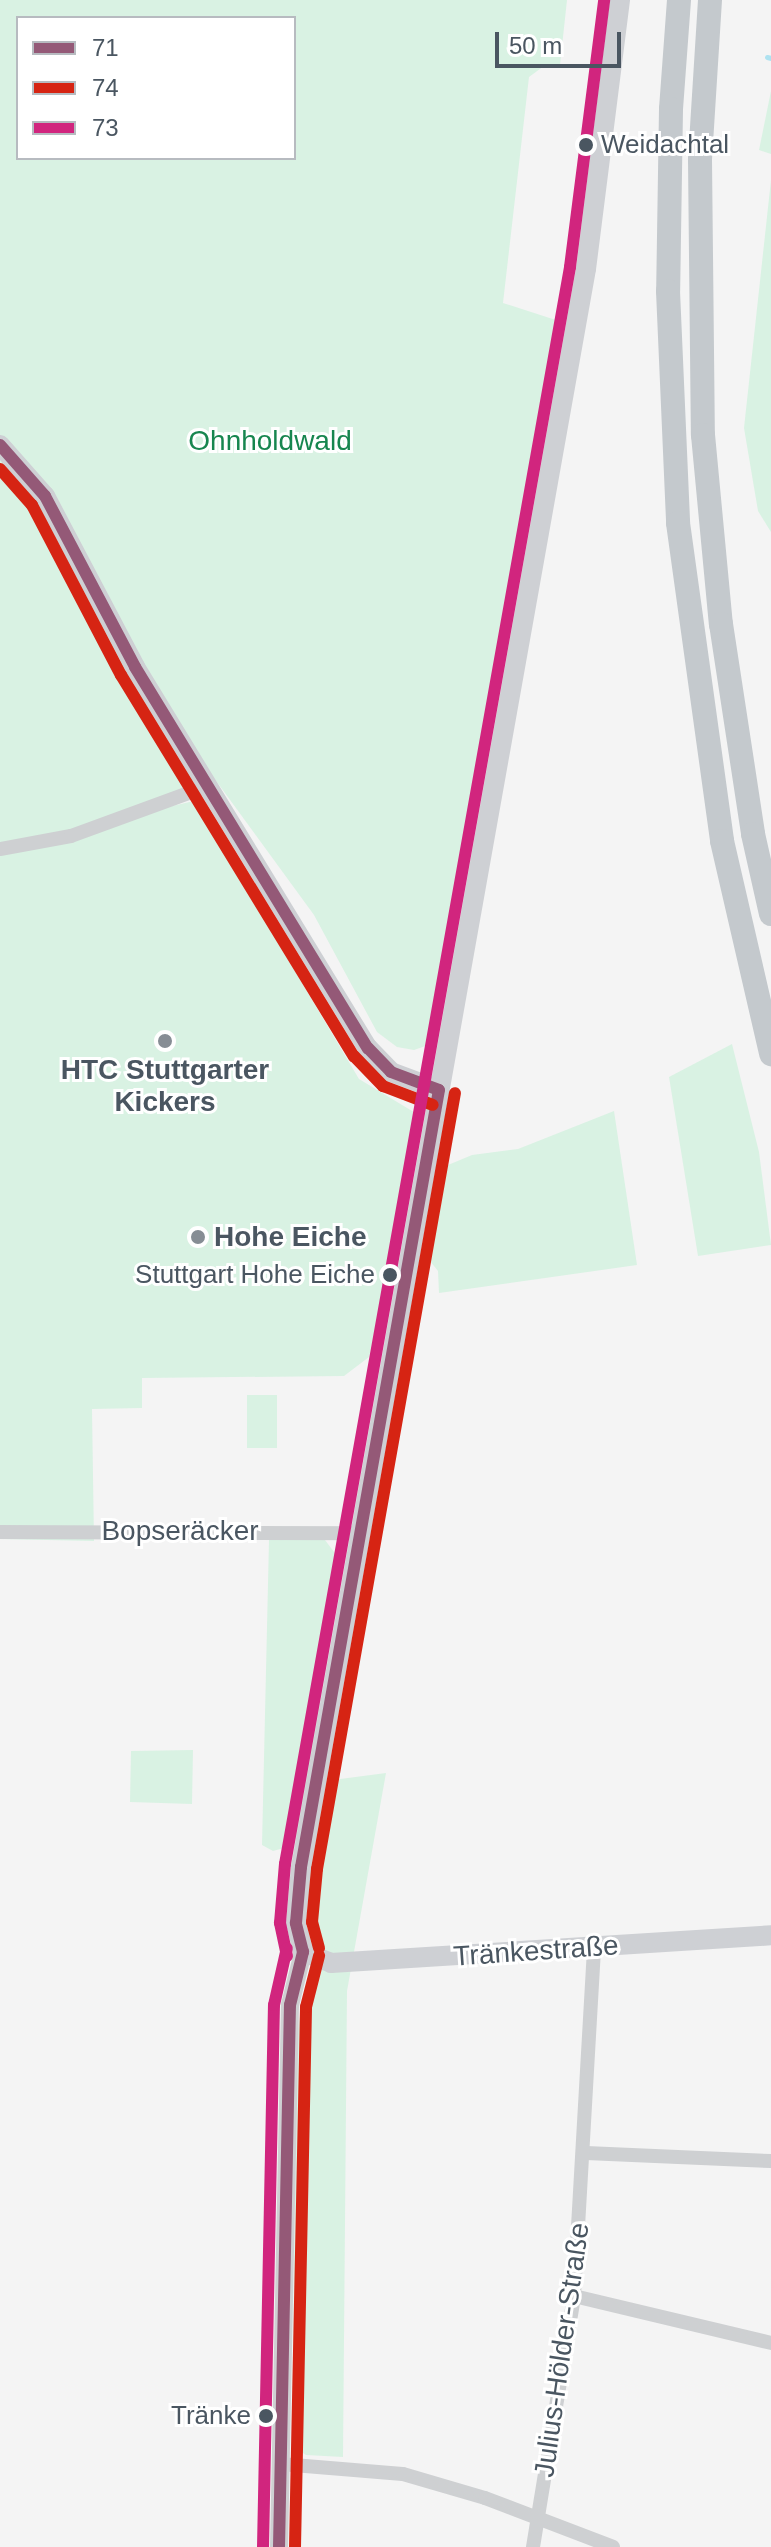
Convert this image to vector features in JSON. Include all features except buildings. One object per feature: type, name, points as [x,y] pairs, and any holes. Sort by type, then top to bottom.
[{"type":"highway","points":[[679,0],[669,157],[669,379],[689,624],[722,841],[771,1054]]},
{"type":"highway","points":[[710,0],[700,160],[701,381],[709,521],[735,722],[771,914]]},
{"type":"main road","points":[[303,1952],[298,1942],[297,1898],[586,269],[620,0]]},
{"type":"main road","points":[[0,445],[45,496],[94,598],[368,1048],[391,1072],[439,1090]]},
{"type":"main road","name":"Tränkestraße","points":[[303,1952],[314,1960],[342,1963],[771,1935]]},
{"type":"street","points":[[0,849],[71,836],[208,786]]},
{"type":"street","name":"Bopseräcker","points":[[0,1532],[361,1533]]},
{"type":"street","name":"Julius-Hölder-Straße","points":[[533,2547],[574,2296],[586,2153],[594,1947]]},
{"type":"street","points":[[279,2547],[290,2005],[303,1952]]},
{"type":"street","points":[[586,2153],[771,2161]]},
{"type":"street","points":[[574,2296],[771,2343]]},
{"type":"street","points":[[281,2464],[403,2474],[539,2517],[613,2547]]},
{"type":"green space","name":"Ohnholdwald","points":[[0,0],[567,0],[560,65],[544,66],[529,77],[503,303],[565,323],[434,1043],[414,1050],[397,1047],[377,1032],[314,915],[214,778],[94,824],[194,801],[359,1079],[422,1117],[369,1357],[344,1376],[142,1378],[142,1408],[92,1409],[94,1541],[0,1539]]},
{"type":"green space","points":[[771,91],[771,154],[759,150]]},
{"type":"green space","points":[[771,180],[771,532],[758,511],[744,428]]},
{"type":"green space","points":[[732,1044],[759,1152],[771,1245],[698,1256],[669,1077]]},
{"type":"green space","points":[[614,1111],[637,1265],[439,1293],[438,1271],[430,1261],[448,1165],[472,1155],[518,1149]]},
{"type":"green space","points":[[247,1395],[277,1395],[277,1448],[247,1448]]},
{"type":"green space","points":[[269,1540],[325,1540],[337,1556],[341,1576],[299,1833],[291,1846],[273,1851],[262,1845]]},
{"type":"green space","points":[[193,1750],[192,1804],[130,1802],[131,1751]]},
{"type":"green space","points":[[386,1773],[347,1991],[343,2457],[306,2455],[294,2447],[292,2430],[297,2038],[301,2008],[313,1982],[307,1877],[325,1781]]},
{"type":"waterway","points":[[767,57],[771,58]]},
{"type":"transit line","name":"73","points":[[287,1956],[280,1923],[285,1864],[570,267],[604,0]]},
{"type":"transit line","name":"71","points":[[0,445],[45,496],[135,667],[368,1048],[391,1072],[439,1090]]},
{"type":"transit line","name":"74","points":[[0,469],[32,505],[121,675],[354,1056],[383,1086],[433,1105]]},
{"type":"transit line","name":"71","points":[[303,1952],[296,1923],[301,1867],[439,1090]]},
{"type":"transit line","name":"74","points":[[319,1948],[312,1922],[317,1869],[455,1093]]},
{"type":"transit line","name":"73","points":[[263,2547],[274,2005],[287,1948]]},
{"type":"transit line","name":"71","points":[[279,2547],[290,2005],[303,1952]]},
{"type":"transit line","name":"74","points":[[295,2547],[306,2007],[319,1956]]},
{"type":"place","name":"Weidachtal","points":[[586,145]]},
{"type":"place","name":"HTC Stuttgarter Kickers","points":[[165,1041]]},
{"type":"place","name":"Hohe Eiche","points":[[198,1237]]},
{"type":"place","name":"Stuttgart Hohe Eiche","points":[[390,1275]]},
{"type":"place","name":"Tränke","points":[[266,2416]]}]
